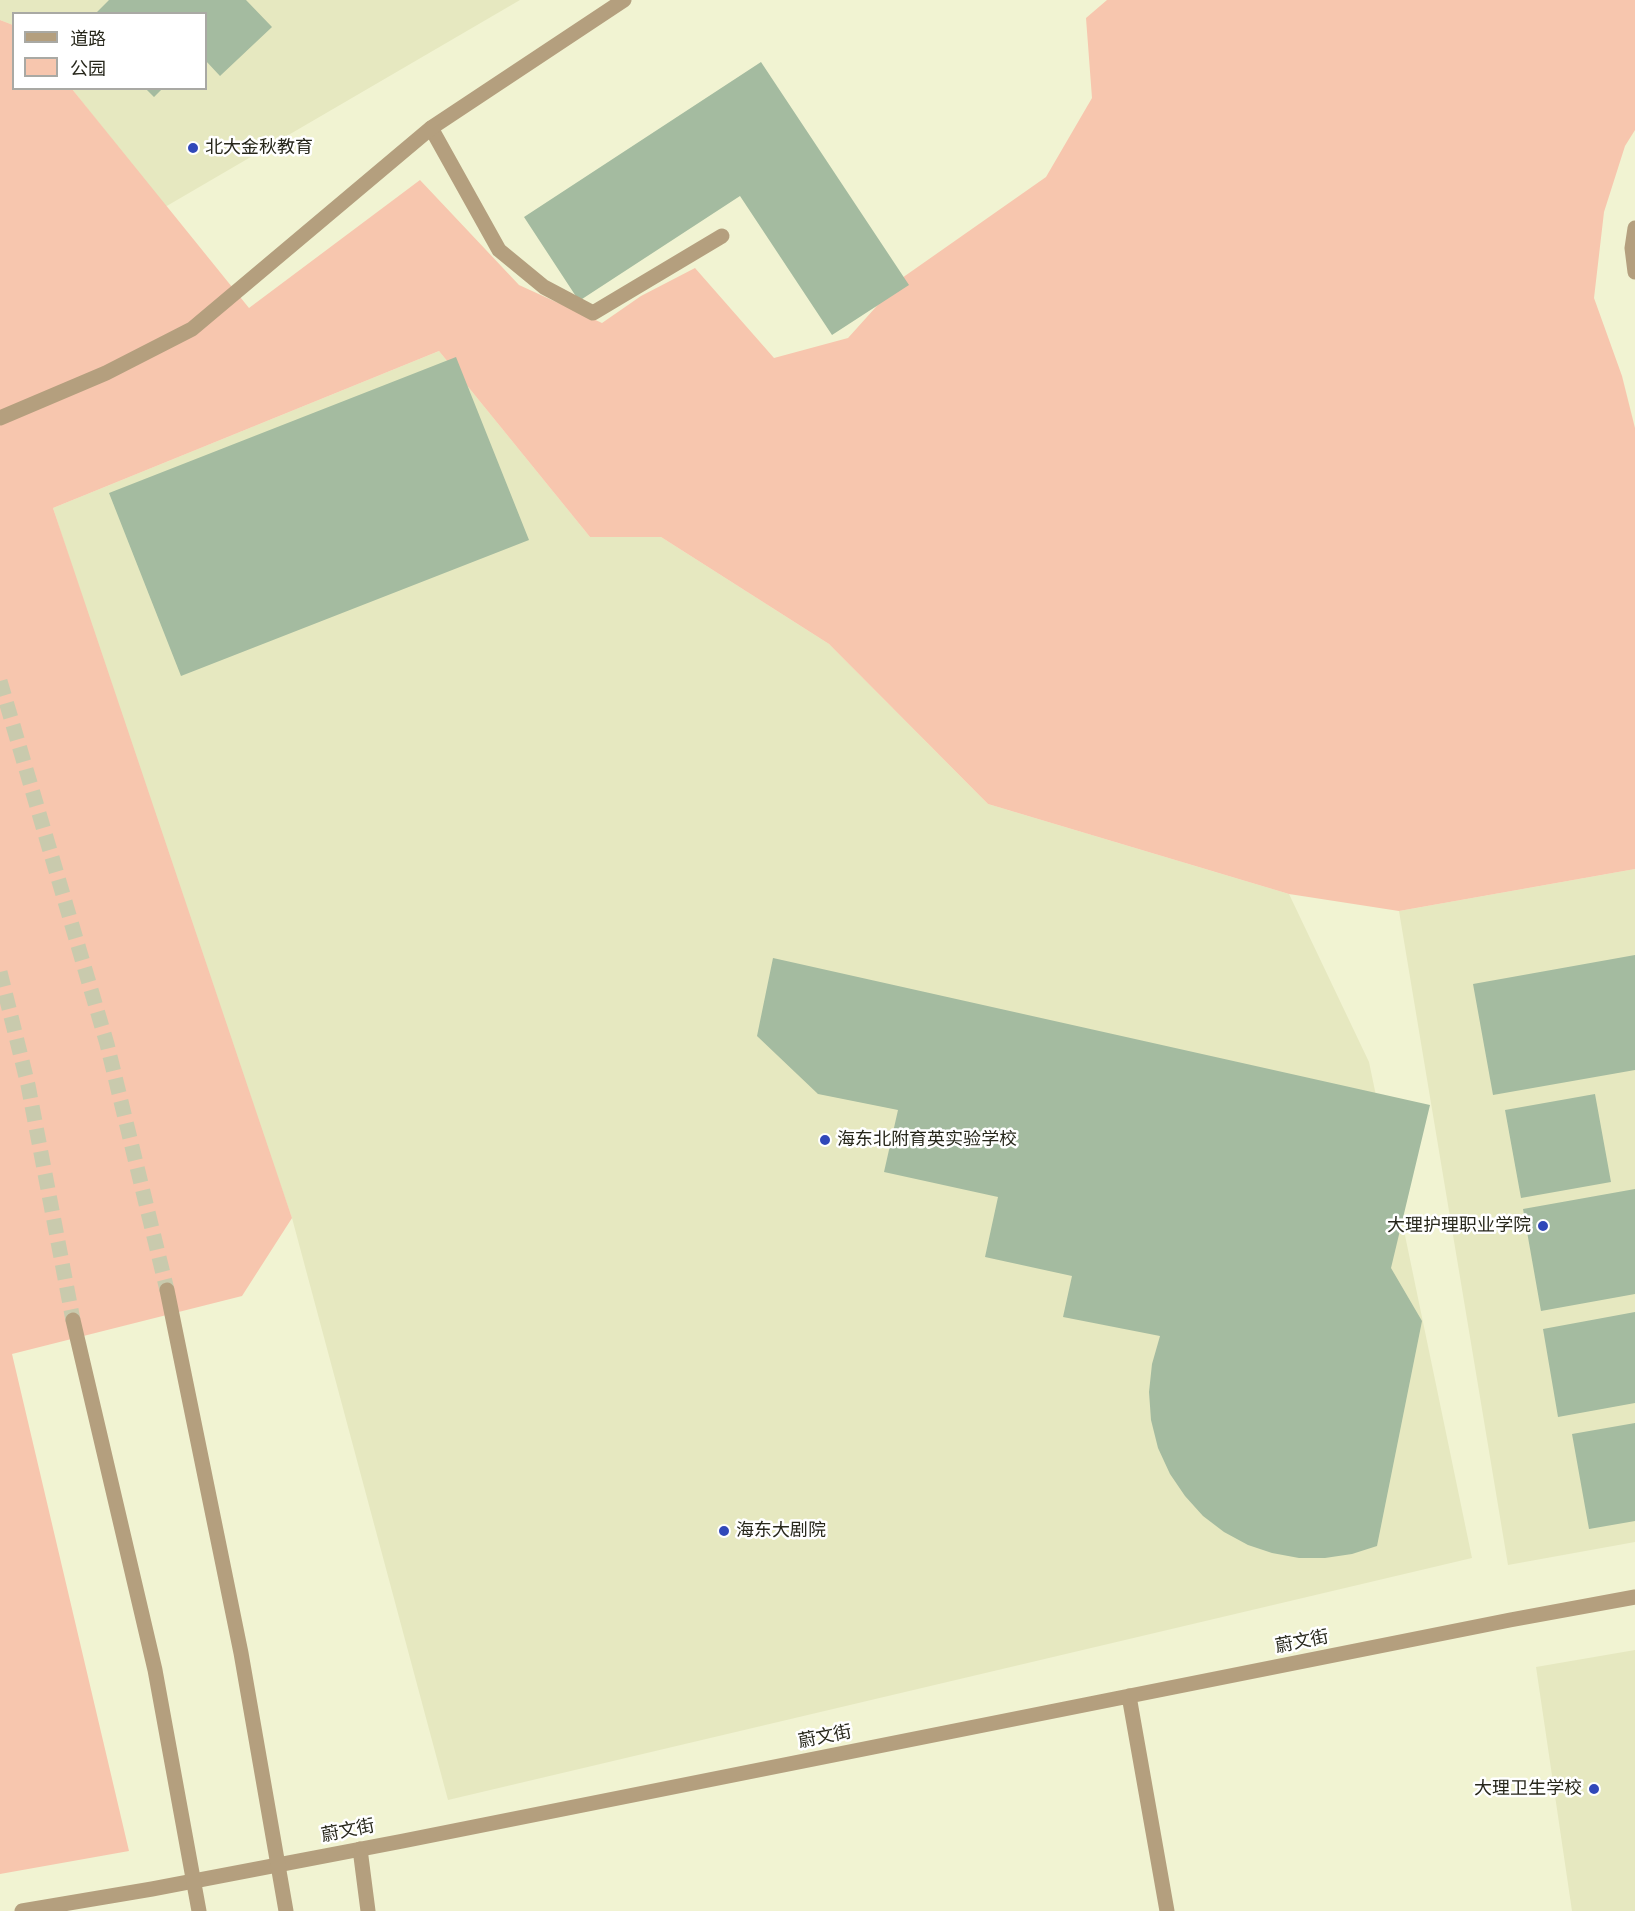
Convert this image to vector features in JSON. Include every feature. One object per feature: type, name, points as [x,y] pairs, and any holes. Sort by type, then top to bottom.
[{"type":"street","points":[[0,418],[106,373],[192,329],[431,128],[624,0]]},
{"type":"street","points":[[431,128],[499,250],[544,287],[593,313],[722,236]]},
{"type":"street","points":[[1635,228],[1632,248],[1635,272]]},
{"type":"street","points":[[167,1290],[241,1653],[286,1911]]},
{"type":"street","points":[[73,1320],[155,1670],[199,1911]]},
{"type":"street","name":"蔚文街","points":[[22,1911],[152,1889],[360,1849],[1635,1597]]},
{"type":"street","points":[[1129,1696],[1167,1911]]},
{"type":"street","points":[[360,1849],[368,1911]]},
{"type":"shaded area","name":"北大金秋教育","points":[[0,0],[520,0],[165,207],[73,90],[207,90],[207,12],[12,12],[12,25],[0,20]]},
{"type":"shaded area","name":"海东北附育英实验学校","points":[[439,351],[590,537],[661,537],[829,644],[988,804],[1289,894],[1369,1062],[1472,1558],[448,1800],[292,1218],[185,916],[53,508]]},
{"type":"shaded area","name":"大理护理职业学院","points":[[1635,869],[1635,1542],[1508,1565],[1399,911]]},
{"type":"shaded area","name":"大理卫生学校","points":[[1635,1650],[1635,1911],[1572,1911],[1536,1667]]},
{"type":"green space","points":[[1107,0],[1635,0],[1635,130],[1625,146],[1604,212],[1594,298],[1622,376],[1635,428],[1635,869],[1399,911],[1289,894],[988,804],[829,644],[661,537],[590,537],[439,351],[53,508],[292,1218],[242,1296],[12,1354],[129,1851],[0,1874],[0,20],[12,25],[12,90],[73,90],[249,308],[420,180],[519,285],[602,323],[641,296],[695,268],[774,358],[848,338],[902,278],[1046,177],[1092,98],[1086,18]]},
{"type":"building","points":[[109,0],[246,0],[272,27],[220,76],[207,62],[207,12],[97,12]]},
{"type":"building","points":[[761,62],[909,285],[832,335],[740,196],[579,301],[524,217]]},
{"type":"building","points":[[147,90],[161,90],[154,97]]},
{"type":"building","points":[[456,357],[529,540],[181,676],[109,493]]},
{"type":"building","points":[[1635,955],[1635,1070],[1493,1095],[1473,984]]},
{"type":"building","points":[[773,958],[1430,1105],[1391,1268],[1422,1321],[1377,1546],[1352,1554],[1325,1558],[1299,1558],[1272,1553],[1248,1545],[1224,1532],[1203,1516],[1170,1474],[1158,1448],[1151,1420],[1149,1392],[1152,1364],[1160,1336],[1063,1317],[1072,1276],[985,1257],[998,1197],[884,1172],[898,1110],[818,1094],[757,1036]]},
{"type":"building","points":[[1595,1094],[1611,1182],[1521,1198],[1505,1110]]},
{"type":"building","points":[[1635,1189],[1635,1294],[1541,1311],[1523,1209]]},
{"type":"building","points":[[1635,1312],[1635,1403],[1558,1417],[1543,1329]]},
{"type":"building","points":[[1635,1423],[1635,1521],[1589,1529],[1572,1434]]},
{"type":"tunnel","points":[[0,681],[107,1044],[167,1290]]},
{"type":"tunnel","points":[[0,972],[28,1085],[73,1320]]},
{"type":"place","name":"北大金秋教育","points":[[193,148]]},
{"type":"place","name":"海东北附育英实验学校","points":[[825,1140]]},
{"type":"place","name":"大理护理职业学院","points":[[1543,1226]]},
{"type":"place","name":"海东大剧院","points":[[724,1531]]},
{"type":"place","name":"大理卫生学校","points":[[1594,1789]]}]
